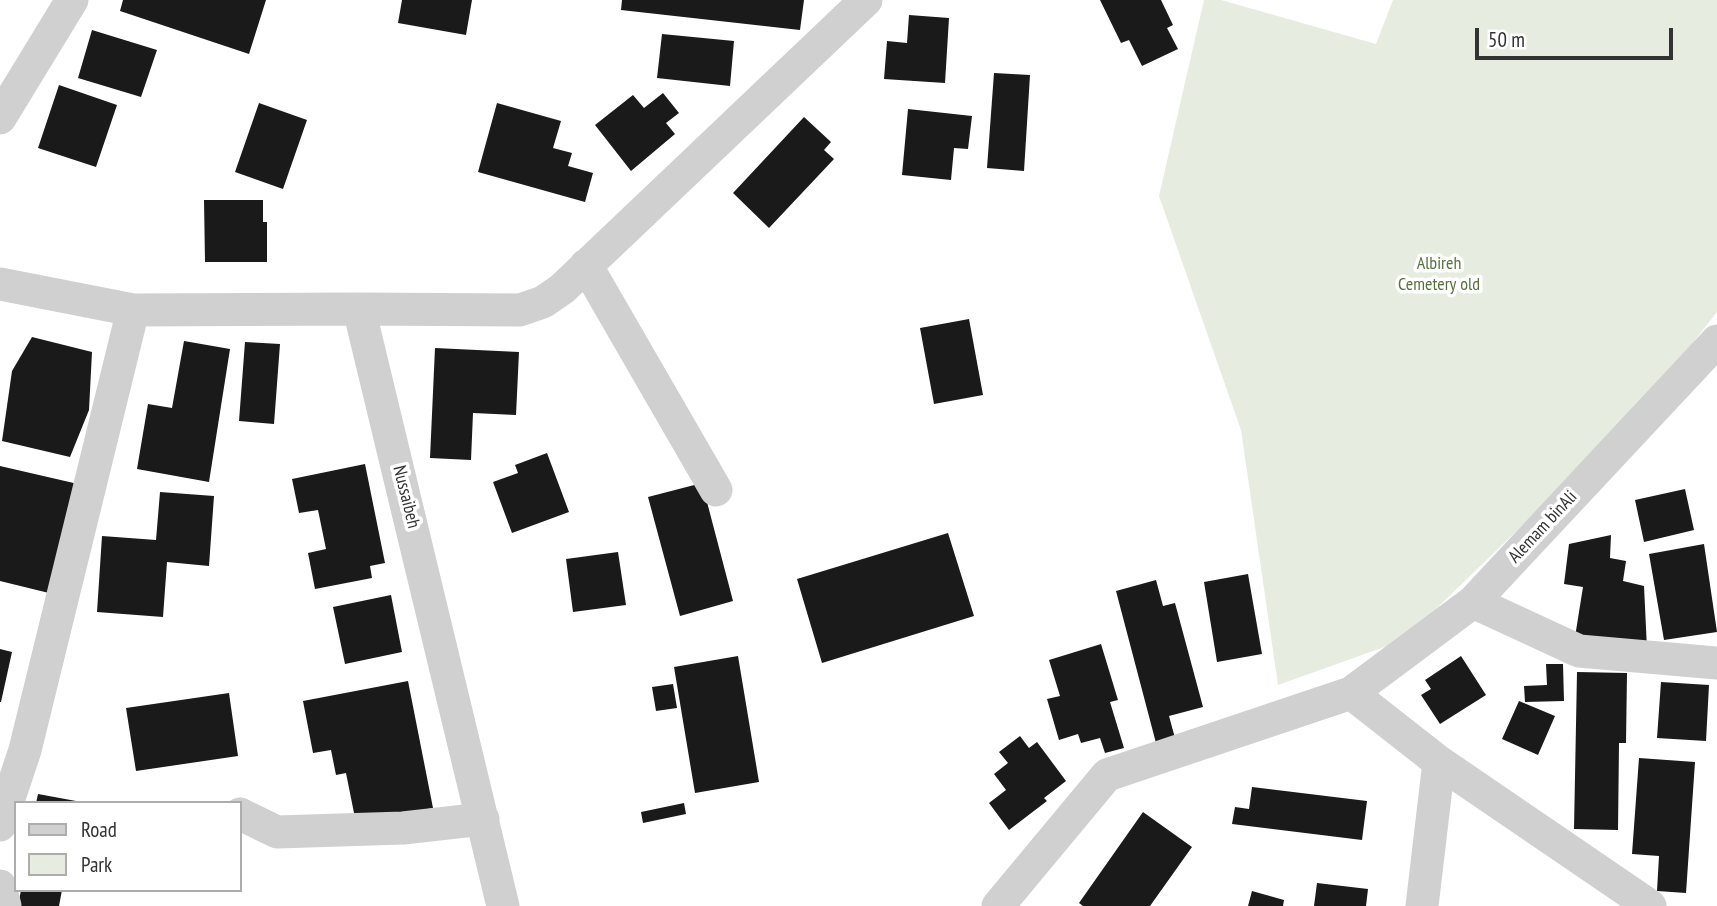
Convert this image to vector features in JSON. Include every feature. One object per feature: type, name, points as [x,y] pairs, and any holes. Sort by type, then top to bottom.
[{"type":"street","points":[[0,118],[72,0]]},
{"type":"street","points":[[0,284],[133,310],[520,310],[543,302],[586,265],[866,0]]},
{"type":"street","points":[[586,265],[716,490]]},
{"type":"street","name":"Nussaibeh","points":[[359,309],[503,906]]},
{"type":"street","points":[[0,825],[25,750],[133,310]]},
{"type":"street","name":"Alemam binAli","points":[[998,906],[1107,775],[1350,693],[1474,602],[1717,341]]},
{"type":"street","points":[[1474,602],[1579,651],[1717,663]]},
{"type":"street","points":[[1350,693],[1439,762],[1650,906]]},
{"type":"street","points":[[1422,906],[1439,762]]},
{"type":"street","points":[[242,815],[277,832],[403,828],[483,819]]},
{"type":"street","points":[[0,886],[5,906]]},
{"type":"green space","name":"Albireh Cemetery old","points":[[1204,0],[1221,0],[1376,44],[1393,0],[1717,0],[1717,312],[1637,414],[1404,640],[1278,685],[1241,430],[1159,196]]},
{"type":"building","points":[[123,0],[266,0],[249,54],[120,11]]},
{"type":"building","points":[[402,0],[472,0],[466,35],[398,23]]},
{"type":"building","points":[[622,0],[804,0],[800,30],[621,10]]},
{"type":"building","points":[[1100,0],[1161,0],[1173,25],[1167,28],[1178,49],[1142,66],[1129,40],[1121,43]]},
{"type":"building","points":[[909,15],[949,18],[945,83],[884,79],[887,41],[907,43]]},
{"type":"building","points":[[92,30],[157,50],[141,97],[78,78]]},
{"type":"building","points":[[662,34],[734,41],[730,86],[657,78]]},
{"type":"building","points":[[994,73],[1030,75],[1024,171],[987,168]]},
{"type":"building","points":[[59,85],[117,105],[96,167],[38,148]]},
{"type":"building","points":[[663,93],[679,113],[666,123],[675,134],[631,171],[595,125],[633,95],[644,108]]},
{"type":"building","points":[[259,103],[307,120],[283,189],[235,172]]},
{"type":"building","points":[[497,103],[561,121],[553,148],[572,153],[568,166],[593,173],[585,202],[478,172]]},
{"type":"building","points":[[908,109],[972,116],[968,149],[954,148],[951,180],[902,175]]},
{"type":"building","points":[[804,117],[831,142],[824,150],[834,159],[769,228],[733,193]]},
{"type":"building","points":[[204,200],[263,200],[263,222],[267,222],[267,262],[205,262]]},
{"type":"building","points":[[969,319],[983,395],[934,404],[920,328]]},
{"type":"building","points":[[32,337],[92,352],[89,410],[70,457],[2,441],[12,371]]},
{"type":"building","points":[[184,341],[230,349],[209,482],[137,469],[148,404],[172,408]]},
{"type":"building","points":[[245,342],[280,344],[274,424],[239,421]]},
{"type":"building","points":[[435,348],[519,352],[516,415],[473,413],[471,460],[430,458]]},
{"type":"building","points":[[547,453],[569,512],[512,533],[493,482],[518,473],[515,465]]},
{"type":"building","points":[[365,464],[385,563],[370,566],[372,578],[315,589],[308,553],[326,549],[318,510],[299,513],[292,479]]},
{"type":"building","points":[[0,466],[78,484],[53,594],[0,581]]},
{"type":"building","points":[[702,483],[733,601],[680,616],[648,497]]},
{"type":"building","points":[[1685,489],[1694,530],[1644,542],[1635,500]]},
{"type":"building","points":[[160,492],[214,496],[209,566],[167,562],[163,617],[97,612],[102,536],[156,540]]},
{"type":"building","points":[[948,533],[974,616],[822,663],[797,579]]},
{"type":"building","points":[[1611,535],[1610,558],[1626,561],[1623,581],[1644,586],[1647,649],[1575,637],[1583,587],[1564,584],[1569,544]]},
{"type":"building","points":[[1704,544],[1717,632],[1664,640],[1649,554]]},
{"type":"building","points":[[618,552],[626,605],[573,612],[566,559]]},
{"type":"building","points":[[1248,574],[1262,654],[1217,662],[1204,582]]},
{"type":"building","points":[[1156,580],[1163,606],[1175,603],[1203,707],[1169,716],[1175,738],[1156,743],[1116,591]]},
{"type":"building","points":[[391,595],[402,652],[345,664],[333,607]]},
{"type":"building","points":[[1101,644],[1118,700],[1110,702],[1124,748],[1105,753],[1100,738],[1081,743],[1078,734],[1059,740],[1047,699],[1060,696],[1049,660]]},
{"type":"building","points":[[0,649],[12,652],[1,702],[0,702]]},
{"type":"building","points":[[738,656],[759,782],[695,793],[674,667]]},
{"type":"building","points":[[1461,656],[1486,695],[1440,724],[1421,695],[1431,689],[1425,680]]},
{"type":"building","points":[[1546,664],[1563,664],[1564,701],[1525,702],[1524,686],[1547,685]]},
{"type":"building","points":[[1577,672],[1627,673],[1626,743],[1619,743],[1618,830],[1574,829]]},
{"type":"building","points":[[408,681],[433,808],[356,823],[346,773],[336,775],[331,750],[313,753],[303,701]]},
{"type":"building","points":[[1661,682],[1709,685],[1706,741],[1657,738]]},
{"type":"building","points":[[673,684],[677,708],[656,711],[652,687]]},
{"type":"building","points":[[229,693],[238,756],[136,771],[126,708]]},
{"type":"building","points":[[1519,701],[1555,716],[1538,755],[1502,739]]},
{"type":"building","points":[[1020,736],[1029,748],[1037,742],[1066,781],[1044,798],[1047,801],[1009,830],[989,803],[1006,790],[994,774],[1008,763],[999,752]]},
{"type":"building","points":[[1639,758],[1695,762],[1686,893],[1657,891],[1659,856],[1632,854]]},
{"type":"building","points":[[1252,787],[1367,801],[1362,840],[1232,824],[1235,807],[1249,809]]},
{"type":"building","points":[[38,794],[76,801],[36,801]]},
{"type":"building","points":[[684,803],[686,814],[643,823],[641,812]]},
{"type":"building","points":[[1143,812],[1192,847],[1150,906],[1083,906],[1079,903]]},
{"type":"building","points":[[1317,883],[1368,889],[1366,906],[1314,906]]},
{"type":"building","points":[[1252,891],[1284,900],[1283,906],[1248,906]]},
{"type":"building","points":[[21,892],[62,892],[59,906],[18,906]]}]
